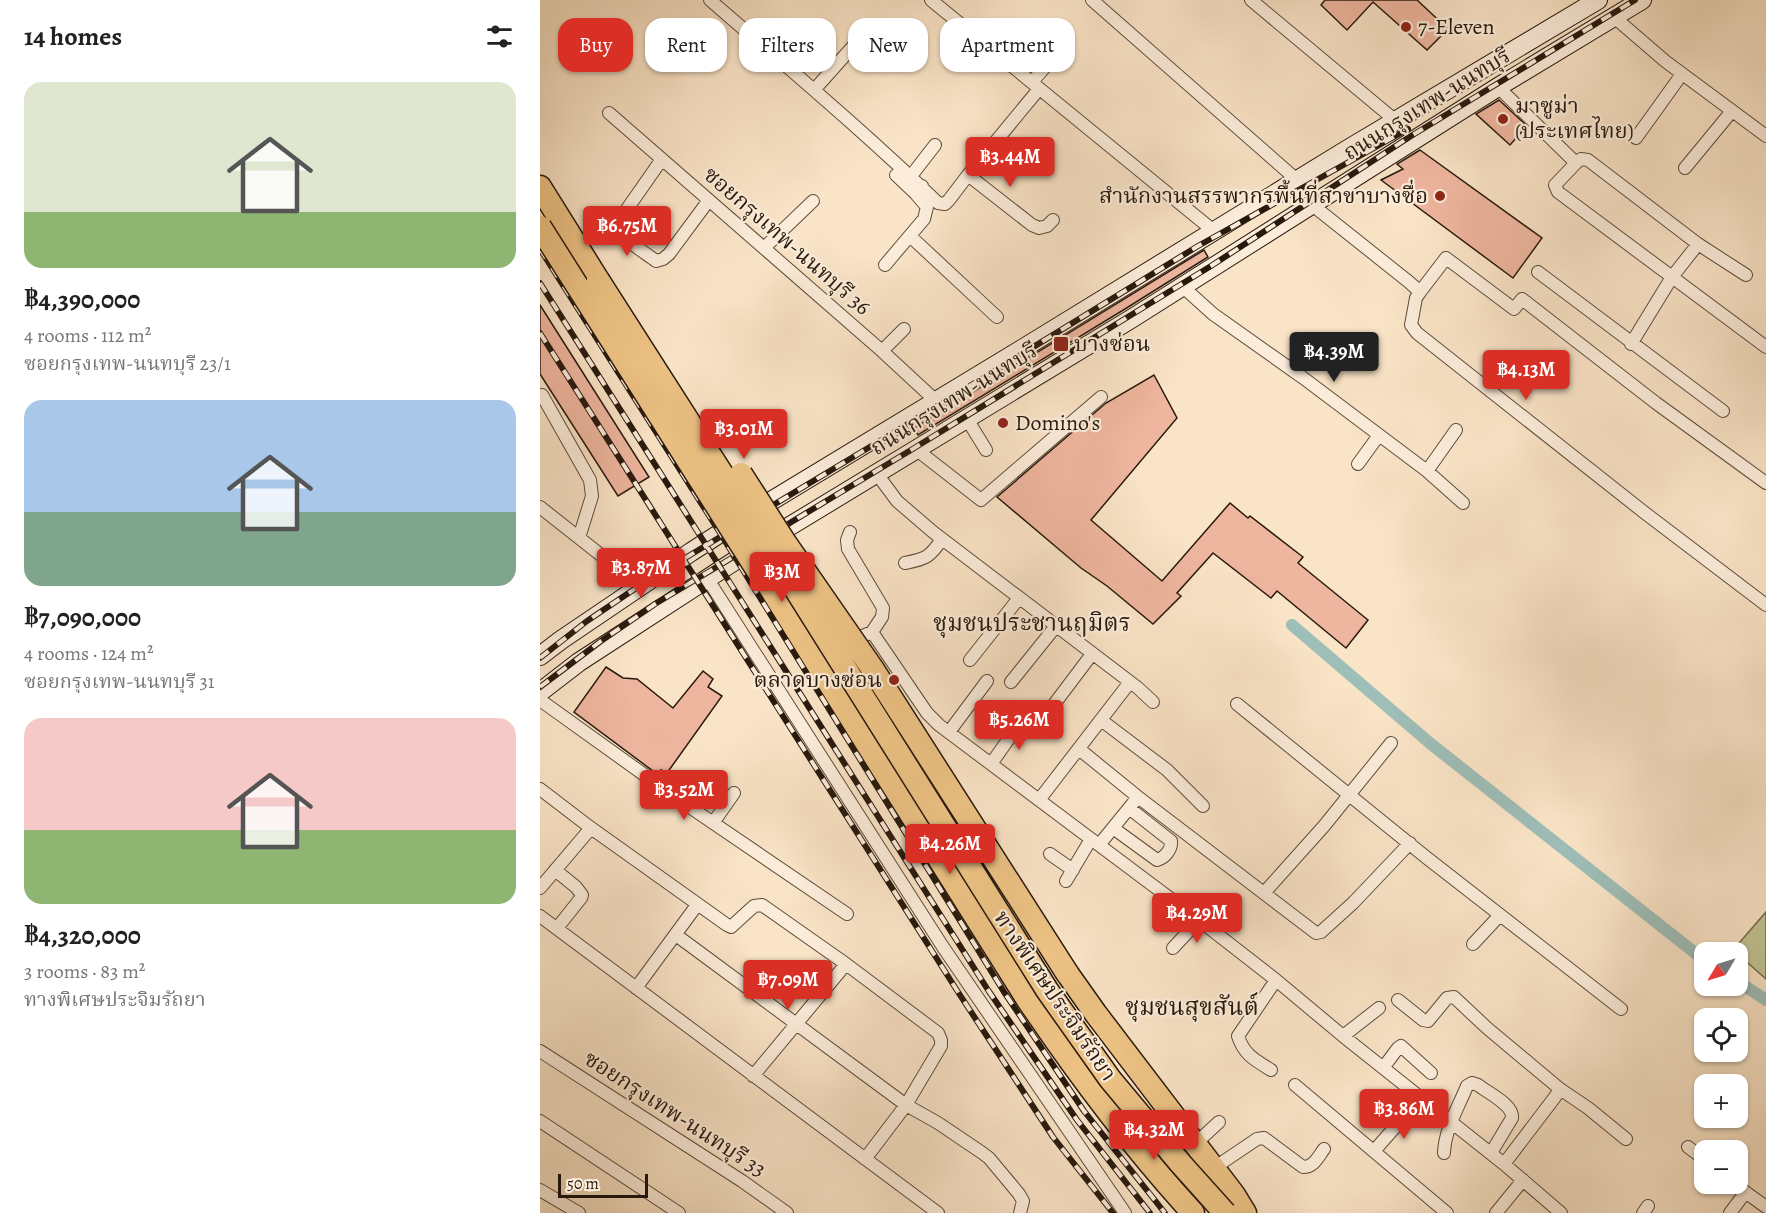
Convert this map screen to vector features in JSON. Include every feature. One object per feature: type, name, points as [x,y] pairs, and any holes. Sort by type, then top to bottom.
[{"type":"highway","name":"ทางพิเศษประจิมรัถยา","points":[[540,187],[1047,990],[1110,1079],[1225,1213]]},
{"type":"highway","name":"ทางพิเศษประจิมรัถยา","points":[[540,227],[1026,997],[1088,1087],[1193,1213]]},
{"type":"highway","points":[[598,280],[682,382],[784,541],[872,668],[1067,973],[1214,1168],[1245,1213]]},
{"type":"main road","name":"ถนนกรุงเทพ-นนทบุรี","points":[[540,656],[640,586],[753,512],[1297,180],[1598,0]]},
{"type":"main road","name":"ถนนกรุงเทพ-นนทบุรี","points":[[540,692],[579,662],[767,540],[1183,287],[1498,87],[1642,0]]},
{"type":"main road","points":[[1396,121],[1413,142]]},
{"type":"main road","points":[[540,173],[703,427],[829,649],[1101,1084],[1205,1213]]},
{"type":"main road","points":[[1017,352],[1032,379]]},
{"type":"main road","points":[[1101,1084],[1233,1213]]},
{"type":"street","points":[[710,0],[911,176],[927,210],[924,219],[885,265]]},
{"type":"street","points":[[931,0],[1215,232]]},
{"type":"street","points":[[1251,0],[1396,121]]},
{"type":"street","points":[[1096,3],[1297,180]]},
{"type":"street","points":[[1614,17],[1682,74],[1766,136]]},
{"type":"street","points":[[814,90],[848,52]]},
{"type":"street","points":[[896,175],[938,203],[945,204],[1044,72]]},
{"type":"street","points":[[1636,138],[1682,74]]},
{"type":"street","points":[[1498,87],[1576,163]]},
{"type":"street","points":[[1685,168],[1732,111]]},
{"type":"street","name":"ซอยกรุงเทพ-นนทบุรี 36","points":[[609,113],[882,351],[936,401]]},
{"type":"street","points":[[911,176],[935,145]]},
{"type":"street","points":[[662,159],[618,222],[619,229],[627,238],[656,261],[663,259],[709,200]]},
{"type":"street","points":[[1746,275],[1698,244],[1588,160],[1581,159],[1555,185],[1558,192],[1766,346]]},
{"type":"street","points":[[968,175],[1032,225],[1039,228],[1053,220]]},
{"type":"street","points":[[764,248],[813,201]]},
{"type":"street","points":[[1311,206],[1420,292]]},
{"type":"street","points":[[910,236],[997,317]]},
{"type":"street","points":[[1631,344],[1672,277],[1698,244]]},
{"type":"street","points":[[1766,483],[1656,403],[1522,299],[1514,309],[1446,258],[1416,298],[1411,325],[1417,333],[1645,513],[1766,605]]},
{"type":"street","points":[[1538,272],[1723,411]]},
{"type":"street","points":[[1183,287],[1213,314],[1302,377],[1427,471],[1463,503]]},
{"type":"street","points":[[882,351],[904,329]]},
{"type":"street","points":[[542,395],[590,480],[592,496],[579,538]]},
{"type":"street","points":[[917,450],[981,500],[1101,397]]},
{"type":"street","points":[[967,419],[986,450]]},
{"type":"street","points":[[1427,471],[1456,430]]},
{"type":"street","points":[[1358,464],[1379,435]]},
{"type":"street","points":[[877,474],[897,501],[942,539],[1147,695],[1153,702]]},
{"type":"street","points":[[540,507],[640,586]]},
{"type":"street","points":[[829,649],[872,632],[882,618],[883,609],[848,549],[847,540],[850,532]]},
{"type":"street","points":[[905,563],[928,557],[942,539]]},
{"type":"street","points":[[707,578],[943,947],[1125,1213]]},
{"type":"street","points":[[970,660],[1019,598]]},
{"type":"street","points":[[1011,682],[1056,626]]},
{"type":"street","points":[[872,632],[927,713],[949,732],[1276,980],[1491,1153],[1561,1213]]},
{"type":"street","points":[[1046,715],[1092,654]]},
{"type":"street","points":[[949,732],[987,681]]},
{"type":"street","points":[[1039,800],[1130,682]]},
{"type":"street","points":[[540,700],[847,914]]},
{"type":"street","points":[[1238,704],[1621,1010]]},
{"type":"street","points":[[991,764],[1022,720]]},
{"type":"street","points":[[1101,720],[1167,770],[1203,806]]},
{"type":"street","points":[[1264,893],[1324,826],[1391,743]]},
{"type":"street","points":[[1079,749],[1311,930],[1319,933],[1353,903],[1410,843]]},
{"type":"street","points":[[540,789],[697,905],[731,927],[754,906],[762,905],[938,1033],[941,1046],[906,1105],[865,1159]]},
{"type":"street","points":[[713,822],[734,793]]},
{"type":"street","points":[[1066,881],[1095,842],[1113,828],[1138,797]]},
{"type":"street","points":[[1113,828],[1157,860],[1168,852],[1172,844],[1169,838],[1130,808]]},
{"type":"street","points":[[540,888],[591,828]]},
{"type":"street","points":[[1050,854],[1073,870]]},
{"type":"street","points":[[555,870],[582,895],[557,928]]},
{"type":"street","points":[[636,988],[697,905]]},
{"type":"street","points":[[540,915],[938,1213]]},
{"type":"street","points":[[1473,944],[1500,915]]},
{"type":"street","points":[[1173,948],[1199,920]]},
{"type":"street","points":[[676,935],[906,1105],[938,1123],[989,1158],[1023,1201],[1020,1213]]},
{"type":"street","points":[[753,1076],[846,964]]},
{"type":"street","points":[[1271,1071],[1242,1048],[1238,1036],[1276,980]]},
{"type":"street","points":[[1398,1000],[1423,1020],[1428,1021],[1448,998],[1454,997],[1560,1089],[1588,1108],[1626,1140]]},
{"type":"street","points":[[1343,1036],[1379,1008]]},
{"type":"street","points":[[1383,1068],[1401,1046],[1431,1073]]},
{"type":"street","name":"ซอยกรุงเทพ-นนทบุรี 33","points":[[540,1051],[742,1181],[787,1213]]},
{"type":"street","points":[[1444,1153],[1446,1135],[1467,1086],[1472,1083],[1510,1107],[1513,1114],[1491,1153]]},
{"type":"street","points":[[1295,1085],[1447,1213]]},
{"type":"street","points":[[1504,1164],[1560,1089]]},
{"type":"street","points":[[1374,1151],[1411,1109]]},
{"type":"street","points":[[540,1121],[679,1213]]},
{"type":"street","points":[[1196,1144],[1219,1122]]},
{"type":"street","points":[[1214,1168],[1257,1139],[1264,1138],[1303,1167],[1313,1164],[1324,1149]]},
{"type":"street","points":[[1688,1147],[1694,1152]]},
{"type":"street","points":[[1496,1213],[1523,1180]]},
{"type":"street","points":[[540,1190],[579,1213]]},
{"type":"street","points":[[1730,1213],[1742,1197],[1748,1194],[1764,1209]]},
{"type":"green space","points":[[1766,912],[1766,979],[1748,963],[1748,942],[1740,942]]},
{"type":"building","points":[[1325,0],[1417,0],[1448,29],[1427,50],[1373,2],[1347,30],[1321,5]]},
{"type":"building","points":[[1499,100],[1527,126],[1510,145],[1476,114]]},
{"type":"building","points":[[1420,150],[1542,238],[1513,278],[1381,180],[1403,169],[1397,164]]},
{"type":"building","points":[[1204,250],[1208,257],[918,435],[914,428]]},
{"type":"building","points":[[540,305],[649,477],[618,496],[540,374]]},
{"type":"building","points":[[1154,375],[1177,418],[1091,520],[1162,581],[1230,503],[1303,557],[1298,563],[1368,620],[1346,648],[1277,591],[1271,598],[1213,553],[1177,593],[1181,596],[1153,624],[1081,568],[997,497],[1106,403]]},
{"type":"building","points":[[606,667],[623,678],[637,679],[673,708],[703,671],[713,679],[708,687],[722,696],[667,773],[661,770],[657,774],[574,712]]},
{"type":"waterway","points":[[1292,625],[1431,744],[1694,952]]},
{"type":"waterway","points":[[1748,988],[1766,1000]]},
{"type":"railway","points":[[540,687],[655,604],[1211,266],[1411,136],[1635,0]]},
{"type":"railway","points":[[540,658],[587,621],[642,584],[1198,246],[1408,129]]},
{"type":"railway","points":[[540,249],[720,533],[1004,992],[1084,1111],[1165,1213]]},
{"type":"railway","points":[[540,283],[988,990],[1077,1120],[1150,1213]]},
{"type":"railway","points":[[540,333],[958,992],[1053,1137],[1113,1213]]},
{"type":"place","name":"7-Eleven","points":[[1406,27]]},
{"type":"place","name":"มาซูม่า (ประเทศไทย)","points":[[1503,119]]},
{"type":"place","name":"สำนักงานสรรพากรพื้นที่สาขาบางซื่อ","points":[[1440,196]]},
{"type":"place","name":"บางซ่อน","points":[[1061,344]]},
{"type":"place","name":"Domino's","points":[[1003,423]]},
{"type":"place","name":"ตลาดบางซ่อน","points":[[894,680]]},
{"type":"district","name":"ชุมชนประชานฤมิตร","points":[[1032,623]]},
{"type":"district","name":"ชุมชนสุขสันต์","points":[[1192,1007]]}]
